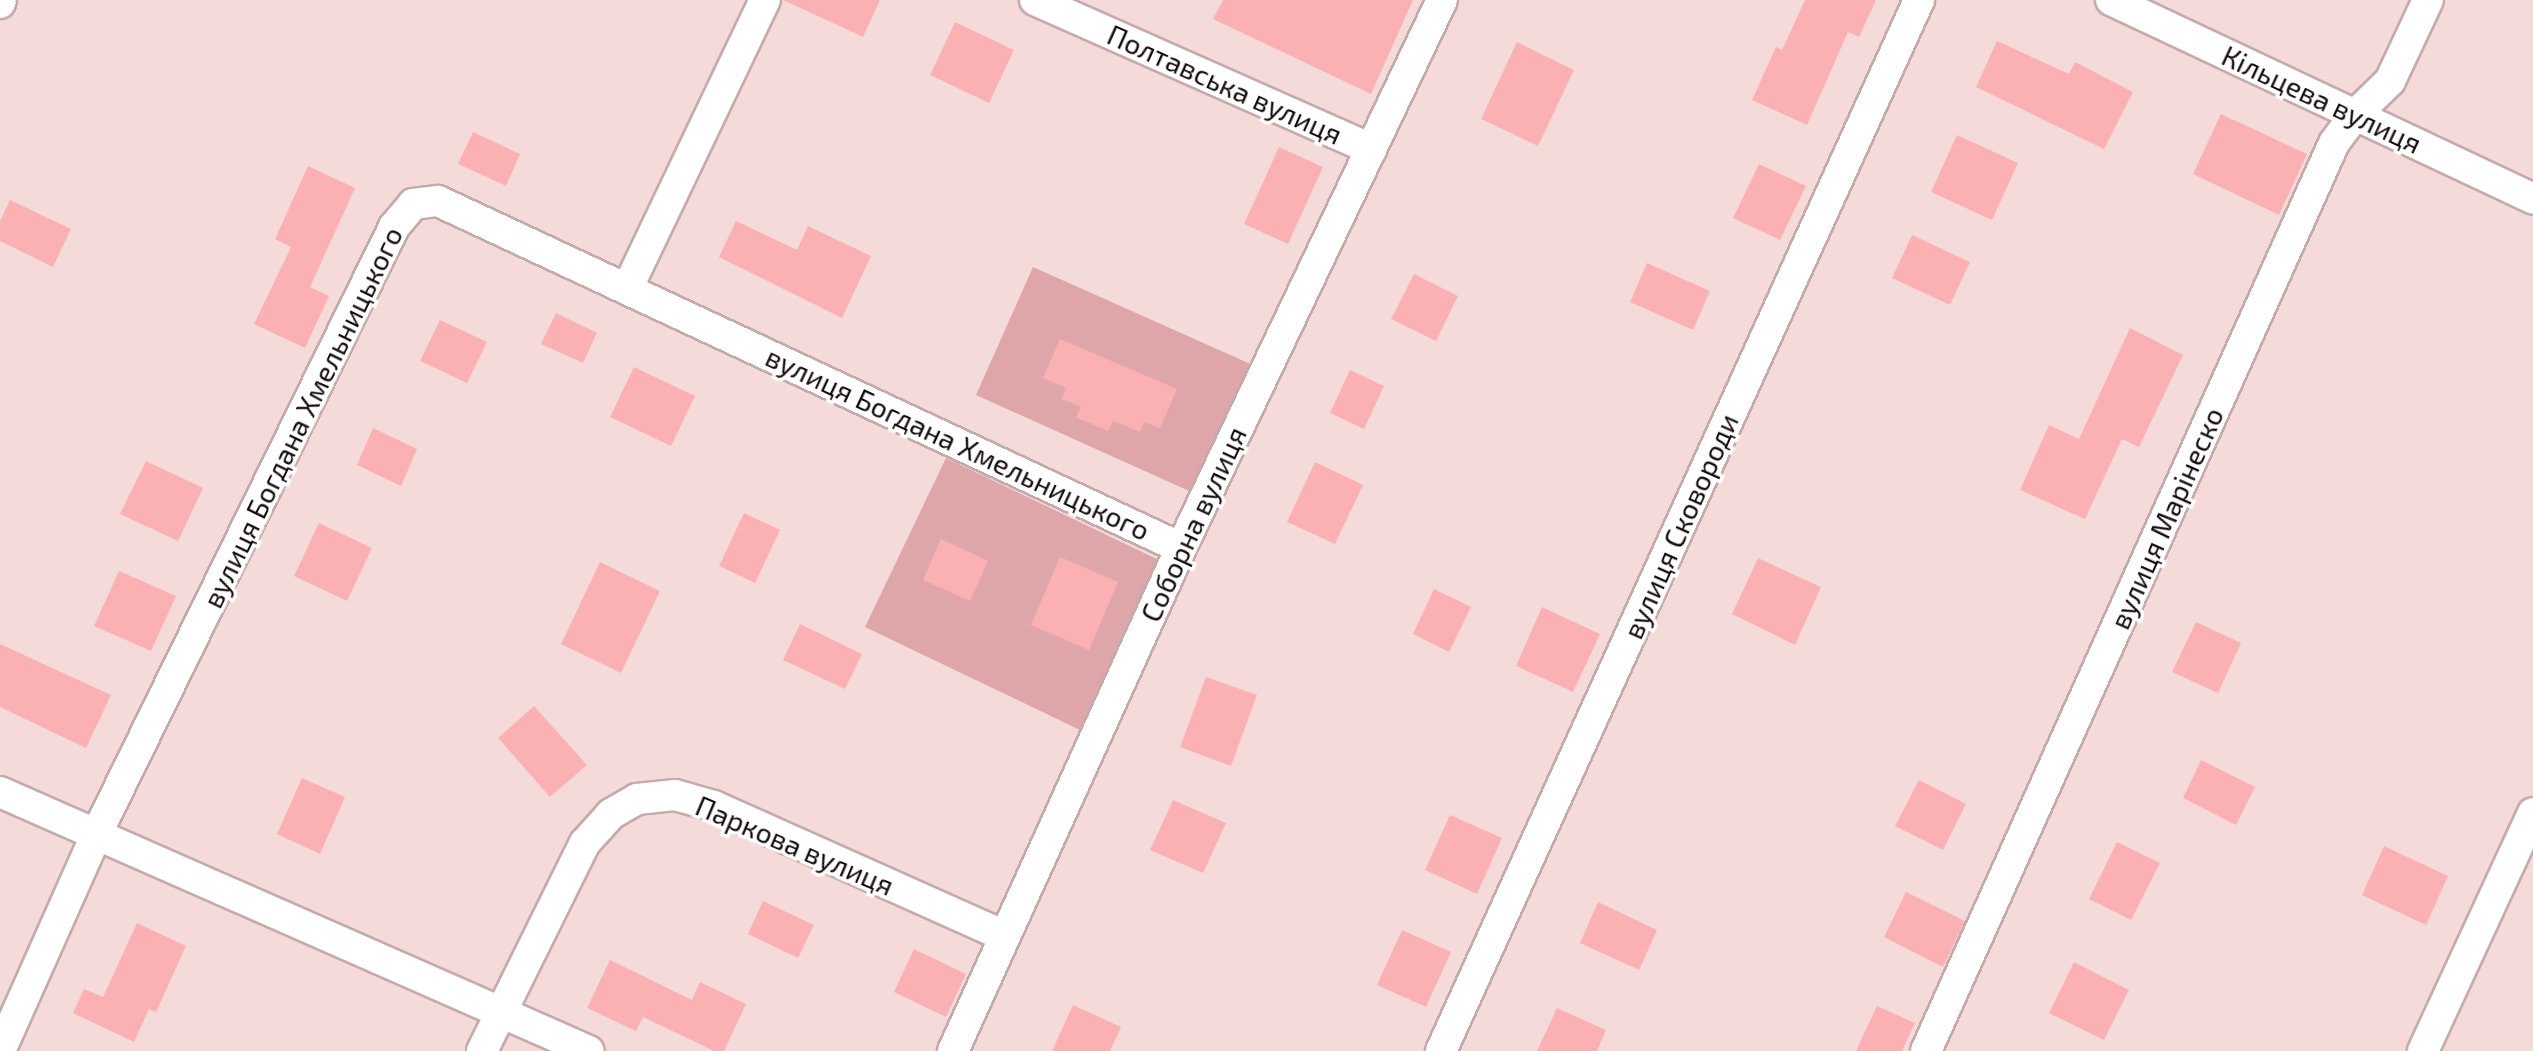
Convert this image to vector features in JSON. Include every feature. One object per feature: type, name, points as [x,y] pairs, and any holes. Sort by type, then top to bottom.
[{"type":"street","points":[[628,287],[765,0]]},
{"type":"street","name":"Полтавська вулиця","points":[[1035,0],[1371,149]]},
{"type":"street","name":"Соборна вулиця","points":[[953,1051],[1181,548],[1442,0]]},
{"type":"street","name":"вулиця Сковороди","points":[[1441,1051],[1919,0]]},
{"type":"street","name":"Кільцева вулиця","points":[[2111,0],[2533,199]]},
{"type":"street","name":"вулиця Марінеско","points":[[1926,1051],[2334,143],[2355,115],[2390,81],[2428,0]]},
{"type":"street","name":"вулиця Богдана Хмельницького","points":[[0,1051],[96,835],[394,227],[413,204],[438,201],[628,287],[1181,548]]},
{"type":"street","points":[[0,792],[589,1051]]},
{"type":"street","name":"Паркова вулиця","points":[[482,1051],[499,1011],[585,843],[611,814],[637,799],[675,795],[714,806],[1004,936]]},
{"type":"street","points":[[2423,1051],[2533,813]]},
{"type":"shaded area","points":[[1033,267],[1255,366],[1198,495],[976,395]]},
{"type":"shaded area","points":[[946,458],[1163,562],[1082,731],[865,627]]},
{"type":"building","points":[[783,0],[880,0],[863,37]]},
{"type":"building","points":[[1223,0],[1413,0],[1371,94],[1213,19]]},
{"type":"building","points":[[1805,0],[1876,0],[1859,37],[1848,32],[1807,125],[1752,100],[1776,47],[1782,50]]},
{"type":"building","points":[[955,22],[1014,50],[989,103],[930,75]]},
{"type":"building","points":[[1997,41],[2069,74],[2075,62],[2133,92],[2104,149],[1976,87]]},
{"type":"building","points":[[1517,42],[1574,70],[1538,146],[1481,119]]},
{"type":"building","points":[[2221,114],[2307,154],[2279,215],[2193,174]]},
{"type":"building","points":[[473,132],[520,154],[506,186],[458,164]]},
{"type":"building","points":[[1957,135],[2018,163],[1992,220],[1931,192]]},
{"type":"building","points":[[1279,147],[1323,167],[1288,244],[1244,224]]},
{"type":"building","points":[[1759,164],[1806,186],[1780,240],[1733,218]]},
{"type":"building","points":[[308,166],[355,188],[310,287],[329,296],[305,348],[254,324],[291,247],[275,239]]},
{"type":"building","points":[[10,200],[71,229],[53,267],[0,241],[0,221]]},
{"type":"building","points":[[736,221],[797,250],[808,226],[871,256],[842,318],[719,257]]},
{"type":"building","points":[[1912,235],[1970,262],[1950,305],[1892,278]]},
{"type":"building","points":[[1647,263],[1710,291],[1693,330],[1630,302]]},
{"type":"building","points":[[1414,274],[1458,296],[1436,341],[1391,319]]},
{"type":"building","points":[[556,313],[597,333],[583,363],[541,344]]},
{"type":"building","points":[[440,320],[487,342],[467,383],[420,361]]},
{"type":"building","points":[[2130,328],[2183,355],[2139,447],[2122,439],[2085,519],[2020,490],[2049,425],[2079,439]]},
{"type":"building","points":[[1060,339],[1177,389],[1160,428],[1144,422],[1140,432],[1113,421],[1108,431],[1076,417],[1081,407],[1062,399],[1066,388],[1043,378]]},
{"type":"building","points":[[634,367],[695,396],[671,446],[610,417]]},
{"type":"building","points":[[1350,370],[1384,386],[1364,429],[1330,413]]},
{"type":"building","points":[[373,428],[417,449],[401,486],[357,465]]},
{"type":"building","points":[[146,461],[203,488],[178,541],[120,514]]},
{"type":"building","points":[[1315,462],[1363,485],[1335,544],[1287,522]]},
{"type":"building","points":[[744,513],[780,530],[755,583],[719,566]]},
{"type":"building","points":[[319,523],[372,548],[347,601],[294,576]]},
{"type":"building","points":[[941,539],[988,561],[970,601],[923,580]]},
{"type":"building","points":[[1060,557],[1118,582],[1089,650],[1031,625]]},
{"type":"building","points":[[1758,558],[1821,587],[1795,645],[1732,614]]},
{"type":"building","points":[[600,562],[660,591],[621,673],[561,644]]},
{"type":"building","points":[[119,571],[176,596],[151,651],[94,626]]},
{"type":"building","points":[[1434,589],[1471,607],[1449,652],[1413,634]]},
{"type":"building","points":[[1542,607],[1600,634],[1573,692],[1516,666]]},
{"type":"building","points":[[2196,622],[2241,643],[2218,693],[2172,672]]},
{"type":"building","points":[[800,624],[862,654],[845,689],[783,660]]},
{"type":"building","points":[[0,644],[111,695],[86,748],[0,707]]},
{"type":"building","points":[[1206,677],[1257,695],[1231,766],[1180,747]]},
{"type":"building","points":[[534,706],[587,765],[550,797],[498,738]]},
{"type":"building","points":[[2201,760],[2255,787],[2236,825],[2183,798]]},
{"type":"building","points":[[302,778],[345,797],[320,854],[277,834]]},
{"type":"building","points":[[1919,780],[1966,804],[1943,850],[1895,826]]},
{"type":"building","points":[[1173,800],[1226,823],[1203,873],[1150,850]]},
{"type":"building","points":[[1450,815],[1502,838],[1477,894],[1425,870]]},
{"type":"building","points":[[2117,842],[2160,863],[2131,920],[2089,899]]},
{"type":"building","points":[[2384,846],[2448,876],[2426,925],[2362,895]]},
{"type":"building","points":[[1906,892],[1965,921],[1943,967],[1884,937]]},
{"type":"building","points":[[763,901],[814,925],[798,958],[748,934]]},
{"type":"building","points":[[1598,902],[1657,930],[1639,970],[1580,943]]},
{"type":"building","points":[[137,923],[186,946],[156,1012],[149,1009],[134,1042],[73,1013],[84,989],[103,997]]},
{"type":"building","points":[[1402,930],[1451,952],[1426,1007],[1377,985]]},
{"type":"building","points":[[914,949],[966,974],[946,1017],[894,992]]},
{"type":"building","points":[[610,960],[692,1000],[700,982],[746,1004],[724,1051],[714,1051],[643,1017],[636,1031],[587,1008]]},
{"type":"building","points":[[2074,962],[2129,990],[2104,1040],[2049,1013]]},
{"type":"building","points":[[1073,1005],[1121,1027],[1110,1051],[1052,1051]]},
{"type":"building","points":[[1877,1006],[1915,1023],[1902,1051],[1856,1051]]},
{"type":"building","points":[[1557,1008],[1606,1030],[1597,1051],[1537,1051]]}]
